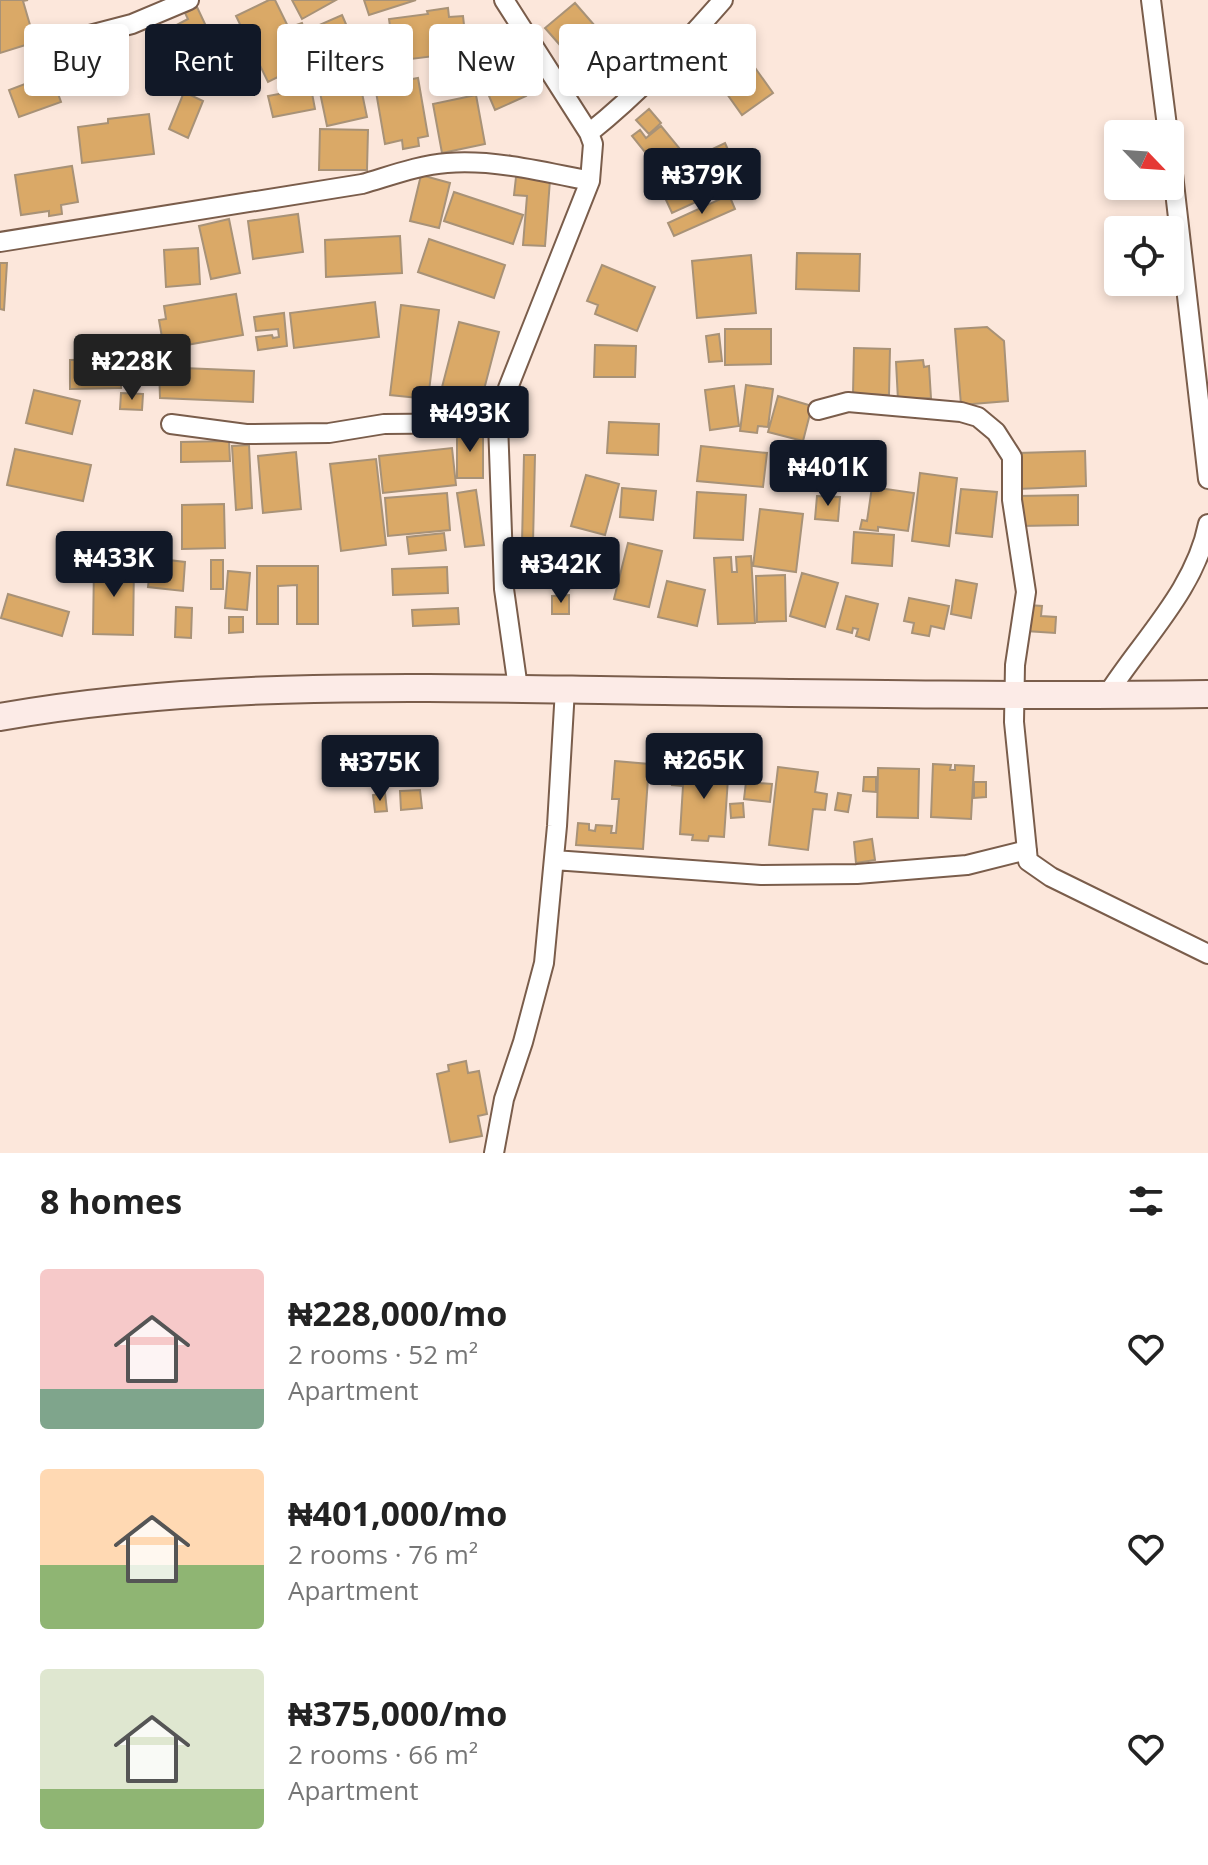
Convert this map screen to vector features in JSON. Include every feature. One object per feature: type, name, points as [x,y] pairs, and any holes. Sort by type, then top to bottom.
[{"type":"main road","points":[[0,717],[63,706],[165,697],[330,688],[518,688],[1015,697],[1208,694]]},
{"type":"street","points":[[129,25],[189,0]]},
{"type":"street","points":[[504,0],[593,144],[590,181],[508,388],[498,423],[504,589],[518,688]]},
{"type":"street","points":[[589,133],[623,106],[680,50],[723,0]]},
{"type":"street","points":[[1151,0],[1166,120]]},
{"type":"street","points":[[0,242],[362,184],[448,163],[528,168],[590,181]]},
{"type":"street","points":[[1176,200],[1208,479]]},
{"type":"street","points":[[818,410],[848,402],[961,412],[978,417],[996,432],[1007,447],[1012,457],[1012,500],[1026,592],[1015,665],[1015,697],[1016,757],[1028,861],[1051,877],[1208,954]]},
{"type":"street","points":[[171,424],[246,434],[329,433],[384,424],[498,423]]},
{"type":"street","points":[[1107,695],[1188,581],[1208,524]]},
{"type":"street","points":[[494,1153],[504,1099],[544,963],[565,689]]},
{"type":"street","points":[[554,860],[761,875],[857,874],[967,865],[1027,850]]},
{"type":"building","points":[[0,0],[28,0],[23,1],[30,24],[24,24],[24,45],[0,53]]},
{"type":"building","points":[[275,0],[287,24],[277,24],[277,78],[268,82],[261,68],[261,24],[240,24],[236,16]]},
{"type":"building","points":[[292,0],[336,0],[302,19]]},
{"type":"building","points":[[364,0],[416,0],[369,15]]},
{"type":"building","points":[[575,3],[593,24],[559,24],[559,44],[545,28]]},
{"type":"building","points":[[197,7],[205,24],[178,24],[188,19],[185,13]]},
{"type":"building","points":[[448,8],[449,17],[463,16],[464,24],[429,24],[429,57],[413,59],[413,24],[390,24],[389,19],[428,14],[427,11]]},
{"type":"building","points":[[342,15],[346,24],[322,24]]},
{"type":"building","points":[[756,69],[773,93],[742,115],[728,96],[756,96]]},
{"type":"building","points":[[418,78],[428,136],[418,138],[419,146],[403,149],[402,140],[385,144],[377,96],[413,96],[413,79]]},
{"type":"building","points":[[24,84],[24,96],[59,96],[61,102],[19,117],[9,90]]},
{"type":"building","points":[[182,96],[203,101],[188,138],[169,129]]},
{"type":"building","points":[[268,96],[313,96],[315,109],[273,117]]},
{"type":"building","points":[[321,96],[363,96],[367,117],[327,126]]},
{"type":"building","points":[[476,96],[485,144],[442,153],[433,104]]},
{"type":"building","points":[[489,96],[526,96],[495,110]]},
{"type":"building","points":[[649,109],[661,123],[649,134],[636,120]]},
{"type":"building","points":[[149,114],[154,154],[82,163],[78,127],[108,123],[108,119]]},
{"type":"building","points":[[661,126],[680,149],[657,167],[632,136],[640,130],[646,138]]},
{"type":"building","points":[[320,129],[368,130],[367,170],[319,170]]},
{"type":"building","points":[[725,143],[742,181],[672,213],[655,176]]},
{"type":"building","points":[[72,166],[78,202],[61,205],[62,214],[49,216],[49,211],[21,215],[15,175]]},
{"type":"building","points":[[421,175],[450,183],[439,228],[410,221]]},
{"type":"building","points":[[516,177],[550,180],[545,246],[523,245],[527,196],[514,195]]},
{"type":"building","points":[[454,192],[523,215],[513,244],[444,221]]},
{"type":"building","points":[[729,195],[735,209],[674,236],[668,223]]},
{"type":"building","points":[[298,214],[303,252],[253,259],[248,221]]},
{"type":"building","points":[[229,219],[240,273],[211,279],[199,226]]},
{"type":"building","points":[[400,236],[402,273],[326,277],[325,240]]},
{"type":"building","points":[[429,239],[505,265],[494,298],[418,272]]},
{"type":"building","points":[[198,248],[200,284],[166,287],[164,250]]},
{"type":"building","points":[[797,253],[860,254],[859,291],[796,289]]},
{"type":"building","points":[[751,255],[756,313],[697,318],[692,261]]},
{"type":"building","points":[[0,263],[7,263],[4,310],[0,309]]},
{"type":"building","points":[[602,265],[655,287],[637,331],[595,314],[598,305],[587,301]]},
{"type":"building","points":[[236,294],[243,335],[164,349],[159,320],[166,319],[164,306]]},
{"type":"building","points":[[375,302],[379,337],[294,348],[290,313]]},
{"type":"building","points":[[401,305],[439,310],[428,399],[390,395]]},
{"type":"building","points":[[284,313],[287,346],[258,350],[256,337],[279,337],[278,329],[256,331],[254,317]]},
{"type":"building","points":[[459,322],[499,332],[481,401],[441,391]]},
{"type":"building","points":[[987,327],[1004,341],[1008,401],[961,405],[955,329]]},
{"type":"building","points":[[725,329],[771,329],[771,364],[725,365]]},
{"type":"building","points":[[719,334],[722,361],[709,362],[706,336]]},
{"type":"building","points":[[595,345],[636,346],[635,377],[594,377]]},
{"type":"building","points":[[854,348],[890,349],[889,395],[853,394]]},
{"type":"building","points":[[121,359],[121,388],[70,389],[70,360]]},
{"type":"building","points":[[923,360],[924,367],[929,366],[931,398],[898,400],[896,362]]},
{"type":"building","points":[[159,367],[254,371],[253,402],[160,398]]},
{"type":"building","points":[[746,385],[773,389],[768,427],[758,426],[757,433],[740,431]]},
{"type":"building","points":[[734,386],[739,426],[710,430],[705,390]]},
{"type":"building","points":[[34,390],[80,401],[72,434],[26,423]]},
{"type":"building","points":[[121,393],[143,394],[142,410],[120,409]]},
{"type":"building","points":[[778,396],[812,406],[803,441],[768,432]]},
{"type":"building","points":[[609,422],[659,424],[658,455],[607,453]]},
{"type":"building","points":[[457,430],[483,430],[483,478],[457,478]]},
{"type":"building","points":[[229,441],[230,461],[181,462],[181,442]]},
{"type":"building","points":[[831,443],[851,444],[850,457],[859,458],[858,477],[828,476]]},
{"type":"building","points":[[249,445],[252,508],[236,510],[232,446]]},
{"type":"building","points":[[701,446],[767,453],[763,487],[697,481]]},
{"type":"building","points":[[452,448],[456,485],[383,493],[379,456]]},
{"type":"building","points":[[15,449],[91,465],[83,501],[7,485]]},
{"type":"building","points":[[1085,451],[1086,486],[1018,489],[1018,453]]},
{"type":"building","points":[[296,452],[301,509],[263,513],[258,456]]},
{"type":"building","points":[[524,455],[535,455],[533,543],[522,543]]},
{"type":"building","points":[[376,459],[386,545],[341,551],[330,464]]},
{"type":"building","points":[[920,473],[957,478],[949,546],[912,541]]},
{"type":"building","points":[[586,475],[619,484],[605,535],[571,526]]},
{"type":"building","points":[[872,487],[914,493],[908,531],[878,527],[878,531],[860,529],[862,520],[867,521]]},
{"type":"building","points":[[622,488],[656,491],[653,520],[620,517]]},
{"type":"building","points":[[961,489],[997,492],[992,537],[956,533]]},
{"type":"building","points":[[476,490],[484,545],[465,547],[457,493]]},
{"type":"building","points":[[697,492],[746,495],[743,540],[694,538]]},
{"type":"building","points":[[447,493],[450,530],[388,536],[385,498]]},
{"type":"building","points":[[1078,495],[1078,525],[1018,526],[1017,496]]},
{"type":"building","points":[[817,496],[840,497],[838,521],[815,519]]},
{"type":"building","points":[[224,504],[225,548],[182,549],[182,505]]},
{"type":"building","points":[[760,509],[803,514],[796,572],[753,566]]},
{"type":"building","points":[[854,532],[894,535],[892,566],[852,563]]},
{"type":"building","points":[[444,533],[446,550],[409,554],[407,537]]},
{"type":"building","points":[[628,543],[662,551],[649,607],[614,599]]},
{"type":"building","points":[[751,556],[755,623],[718,624],[714,558],[731,557],[732,572],[737,572],[736,557]]},
{"type":"building","points":[[151,558],[185,562],[183,591],[148,587]]},
{"type":"building","points":[[211,560],[223,560],[223,589],[211,589]]},
{"type":"building","points":[[94,564],[134,564],[133,635],[93,634]]},
{"type":"building","points":[[257,566],[318,566],[318,624],[297,624],[297,585],[278,586],[278,624],[257,624]]},
{"type":"building","points":[[447,567],[448,593],[393,595],[392,569]]},
{"type":"building","points":[[228,571],[250,573],[247,610],[225,608]]},
{"type":"building","points":[[802,573],[838,583],[825,627],[790,616]]},
{"type":"building","points":[[785,575],[786,621],[757,622],[756,576]]},
{"type":"building","points":[[956,580],[977,584],[971,618],[951,614]]},
{"type":"building","points":[[667,581],[705,590],[697,626],[658,617]]},
{"type":"building","points":[[8,594],[69,612],[62,636],[1,618]]},
{"type":"building","points":[[569,595],[569,614],[552,614],[552,596]]},
{"type":"building","points":[[846,596],[878,604],[869,640],[856,636],[858,629],[853,628],[852,633],[837,629]]},
{"type":"building","points":[[909,598],[949,606],[944,629],[931,626],[929,636],[912,633],[914,623],[904,621]]},
{"type":"building","points":[[1028,605],[1042,606],[1041,616],[1056,617],[1055,633],[1026,631]]},
{"type":"building","points":[[176,607],[192,608],[191,638],[175,637]]},
{"type":"building","points":[[458,608],[459,624],[413,626],[412,610]]},
{"type":"building","points":[[229,617],[243,617],[243,632],[229,633]]},
{"type":"building","points":[[615,761],[649,764],[643,849],[576,845],[578,823],[589,824],[589,830],[595,831],[596,825],[612,826],[611,833],[616,833],[619,799],[612,799]]},
{"type":"building","points":[[707,762],[729,764],[724,837],[709,836],[708,841],[692,840],[693,835],[680,834],[683,786],[672,785],[673,770],[706,772]]},
{"type":"building","points":[[933,764],[951,765],[950,770],[955,770],[955,765],[974,766],[971,819],[931,817]]},
{"type":"building","points":[[778,767],[818,772],[815,792],[827,794],[825,810],[813,809],[808,850],[769,845]]},
{"type":"building","points":[[878,768],[919,769],[918,818],[877,817]]},
{"type":"building","points":[[864,777],[876,777],[876,792],[863,791]]},
{"type":"building","points":[[746,782],[772,784],[770,802],[744,799]]},
{"type":"building","points":[[974,782],[986,782],[986,797],[974,798]]},
{"type":"building","points":[[420,790],[422,808],[401,810],[400,791]]},
{"type":"building","points":[[385,793],[387,811],[375,812],[373,795]]},
{"type":"building","points":[[838,793],[851,795],[848,812],[835,810]]},
{"type":"building","points":[[743,803],[744,817],[731,818],[730,804]]},
{"type":"building","points":[[872,839],[875,860],[856,863],[854,842]]},
{"type":"building","points":[[466,1061],[468,1073],[479,1071],[487,1114],[478,1116],[482,1136],[450,1142],[437,1074],[449,1071],[448,1065]]}]
